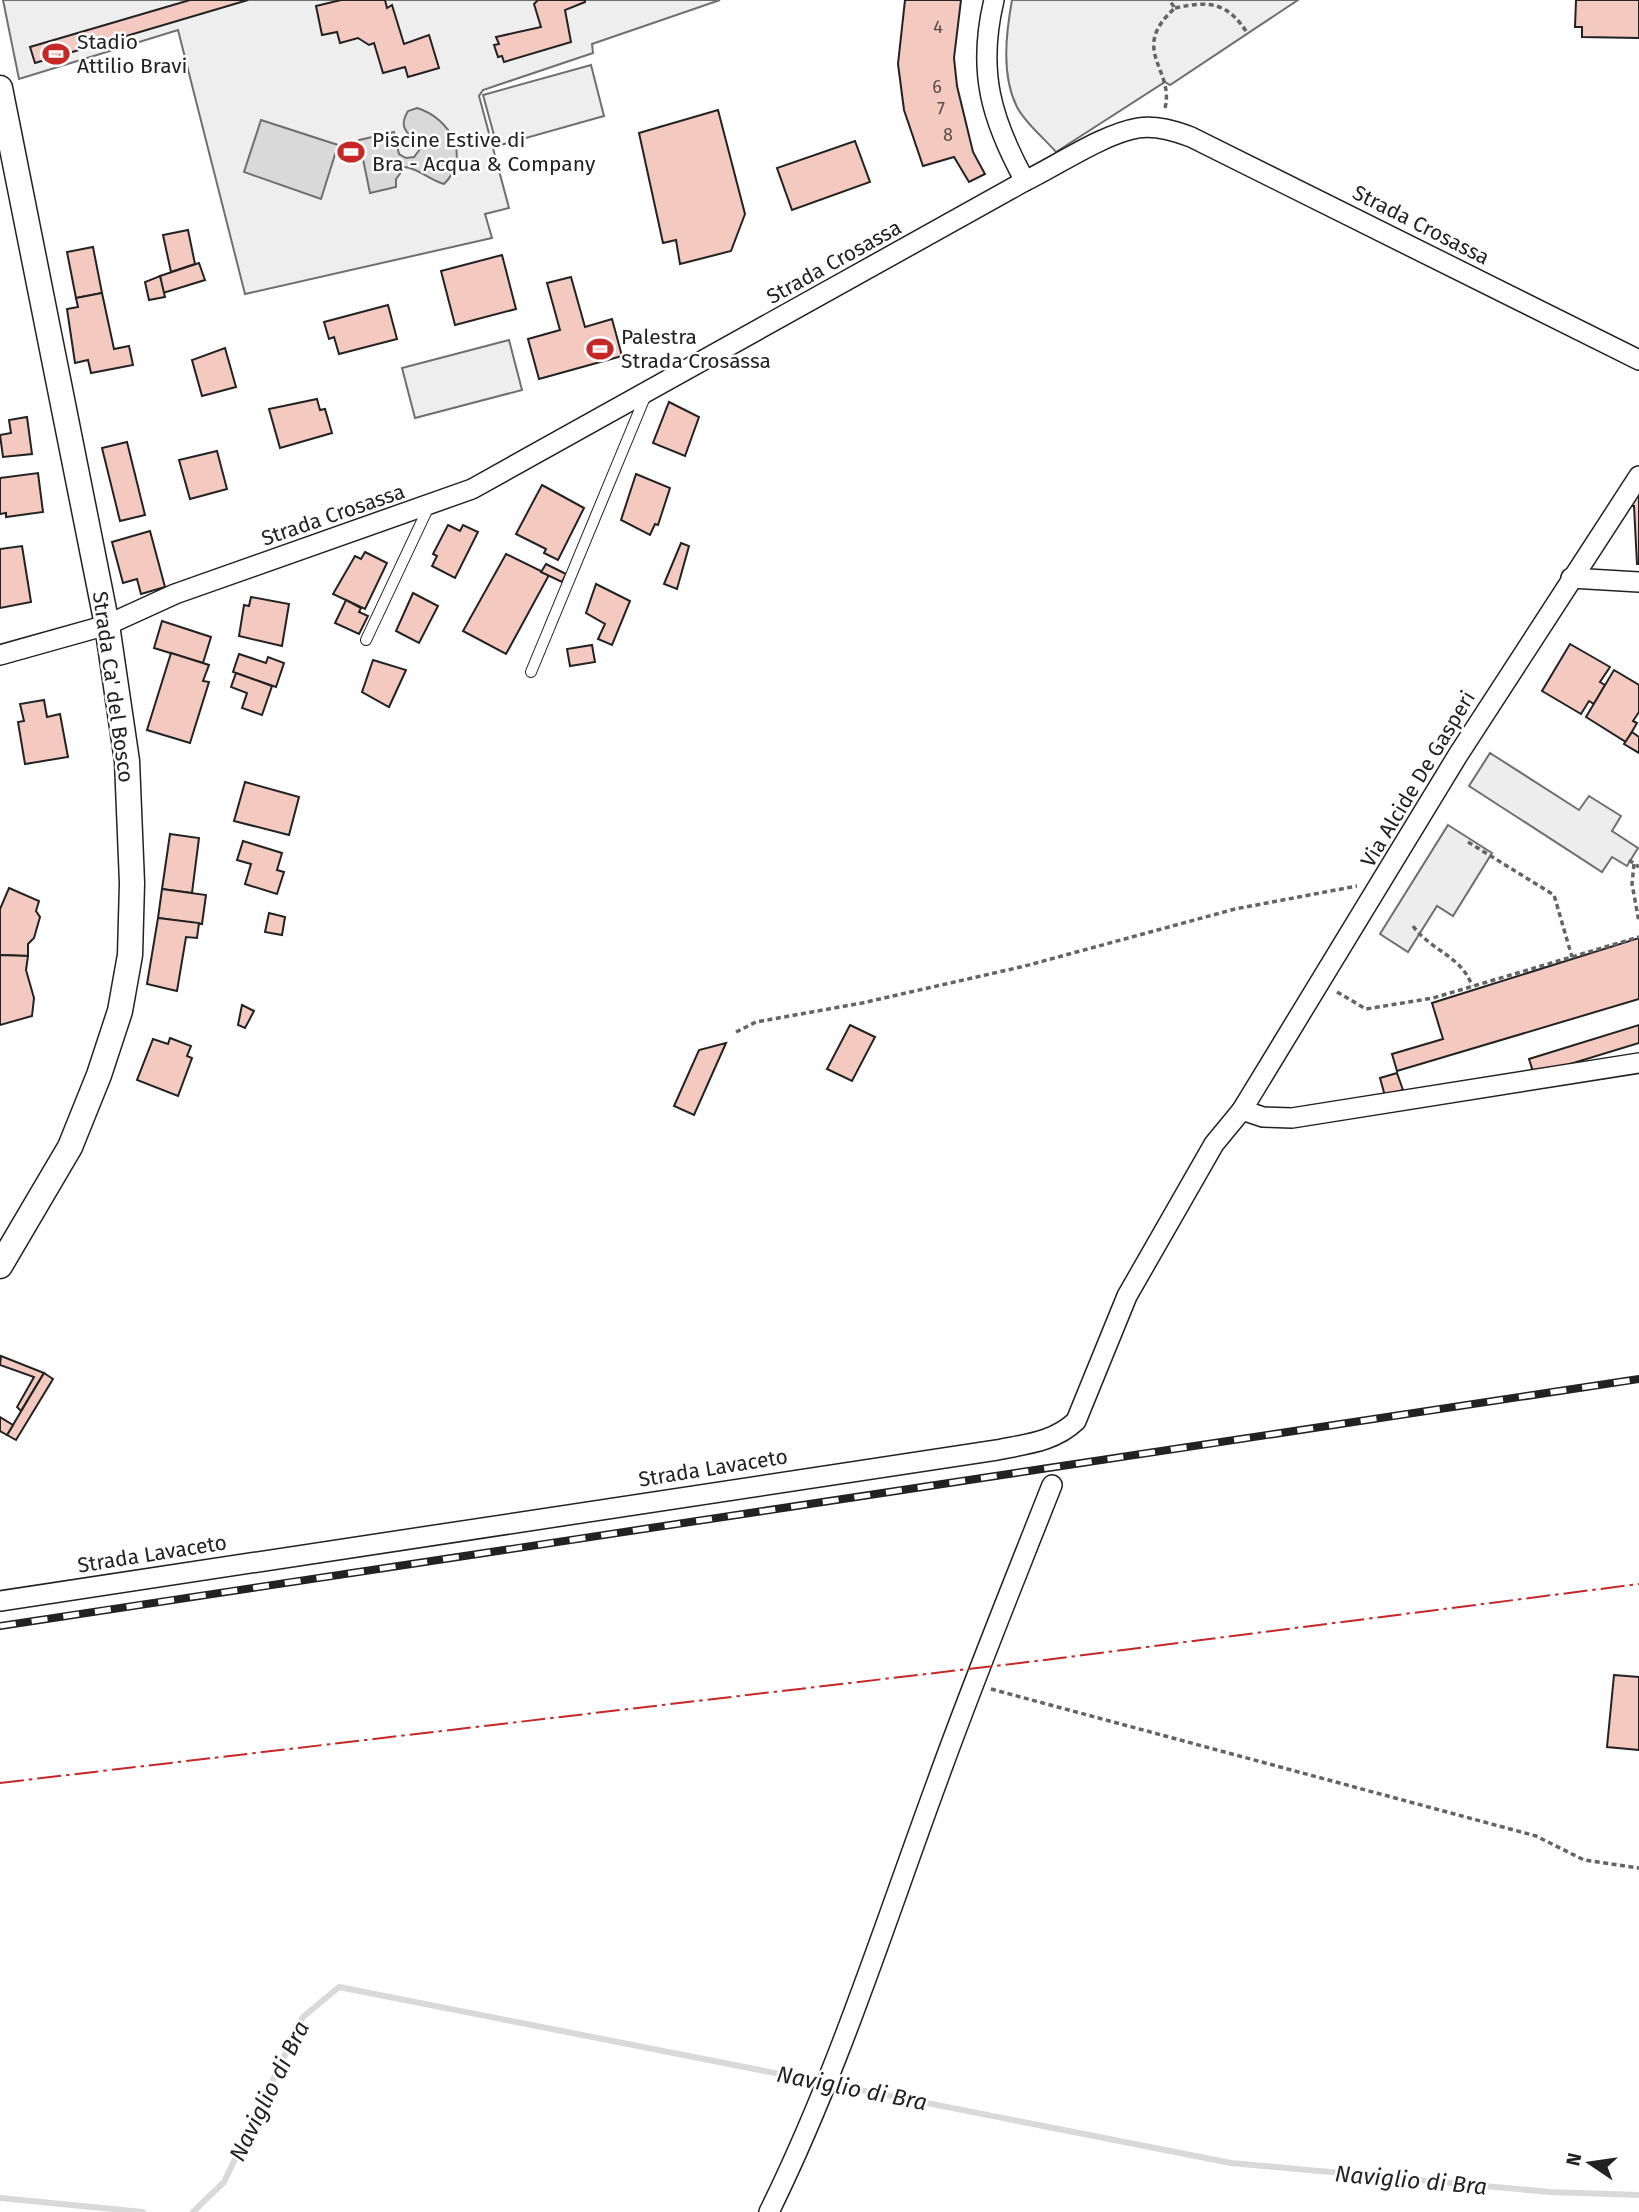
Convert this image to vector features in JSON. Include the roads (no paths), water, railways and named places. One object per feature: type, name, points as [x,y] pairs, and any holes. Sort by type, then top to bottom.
[{"type":"street","points":[[994,0],[986,56],[990,102],[1006,147],[1025,181]]},
{"type":"street","name":"Strada Ca' del Bosco","points":[[0,88],[107,625],[127,761],[132,883],[130,955],[120,1011],[70,1147],[0,1266]]},
{"type":"street","name":"Strada Crosassa","points":[[0,655],[107,625],[175,594],[472,489],[1025,181],[1118,134],[1139,128],[1155,128],[1191,137],[1639,360]]},
{"type":"street","name":"Via Alcide De Gasperi","points":[[1242,1110],[1458,755],[1639,476]]},
{"type":"street","points":[[1571,578],[1639,582]]},
{"type":"street","points":[[1242,1110],[1263,1117],[1292,1118],[1639,1063]]},
{"type":"street","name":"Strada Lavaceto","points":[[0,1601],[997,1450],[1063,1434],[1076,1421],[1127,1296],[1214,1144],[1242,1110]]},
{"type":"street","points":[[769,2212],[798,2153],[882,1941],[973,1684],[1052,1485]]},
{"type":"lane","points":[[531,672],[646,393]]},
{"type":"lane","points":[[366,640],[429,505]]},
{"type":"waterway","name":"Naviglio di Bra","points":[[193,2212],[224,2182],[303,2017],[339,1987],[1231,2163],[1550,2192],[1639,2195]]},
{"type":"waterway","name":"Naviglio di Bra","points":[[0,2198],[143,2212]]},
{"type":"railway","points":[[0,1626],[1639,1379]]},
{"type":"place","name":"Stadio Attilio Bravi","points":[[56,54]]},
{"type":"place","name":"Piscine Estive di Bra - Acqua & Company","points":[[351,152]]},
{"type":"place","name":"Palestra Strada Crosassa","points":[[600,349]]}]
